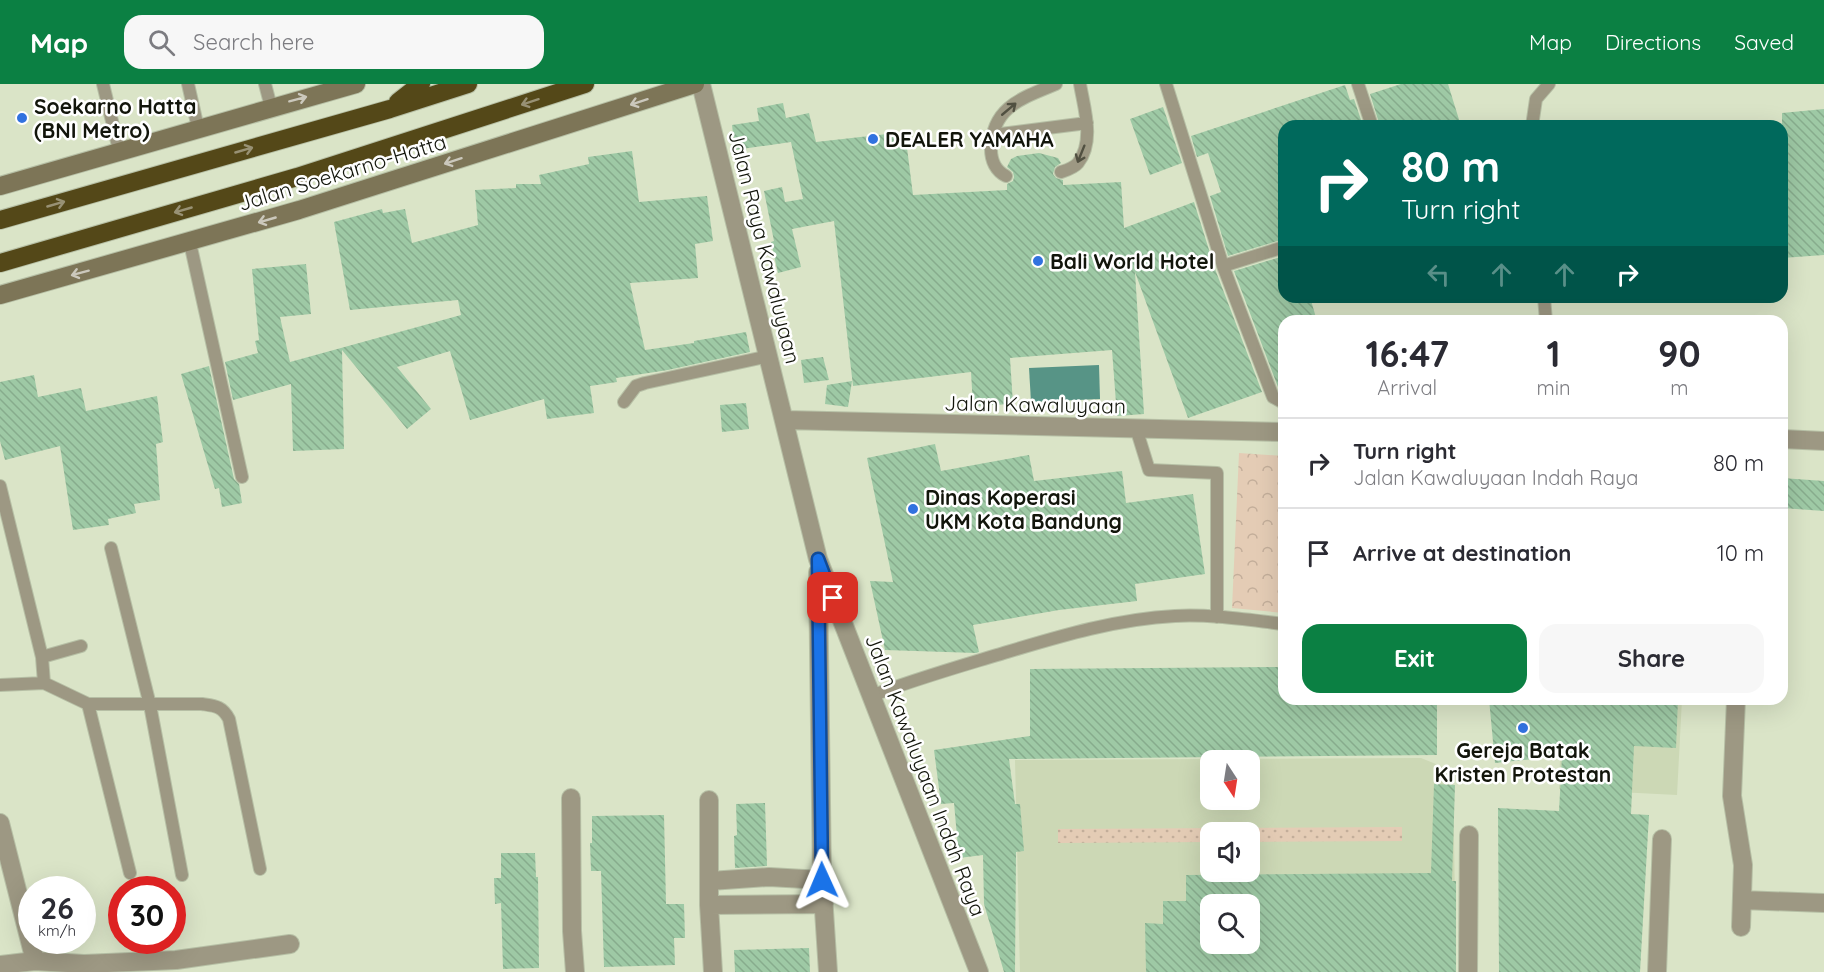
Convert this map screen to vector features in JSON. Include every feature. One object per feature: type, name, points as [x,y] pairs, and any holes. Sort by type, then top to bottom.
[{"type":"highway","points":[[390,109],[421,84]]},
{"type":"highway","points":[[0,220],[390,109],[468,84]]},
{"type":"highway","name":"Jalan Soekarno-Hatta","points":[[0,263],[297,177],[585,84]]},
{"type":"main road","points":[[0,186],[119,150],[356,84]]},
{"type":"main road","name":"Jalan Soekarno-Hatta","points":[[0,295],[190,243],[299,210],[695,84]]},
{"type":"street","name":"Jalan Raya Kawaluyaan","points":[[701,84],[785,420]]},
{"type":"street","name":"Jalan Kawaluyaan","points":[[785,420],[1278,432]]},
{"type":"street","name":"Jalan Kawaluyaan Indah Raya","points":[[785,420],[818,559],[980,972]]},
{"type":"street","points":[[1788,439],[1824,441]]},
{"type":"street","points":[[818,559],[822,880],[828,972]]},
{"type":"street","points":[[1736,705],[1731,796],[1743,865],[1741,927]]},
{"type":"street","points":[[571,798],[572,931],[575,972]]},
{"type":"street","points":[[709,800],[709,905],[713,972]]},
{"type":"street","points":[[0,823],[35,961]]},
{"type":"street","points":[[1468,972],[1469,835]]},
{"type":"street","points":[[1657,972],[1662,839]]},
{"type":"street","points":[[710,881],[769,877],[822,880]]},
{"type":"street","points":[[1742,900],[1824,903]]},
{"type":"street","points":[[709,905],[824,904]]},
{"type":"street","points":[[0,965],[35,961],[84,964],[176,960],[290,944]]},
{"type":"lane","points":[[103,84],[119,150]]},
{"type":"lane","points":[[188,84],[198,128]]},
{"type":"lane","points":[[265,84],[271,107]]},
{"type":"lane","points":[[1006,177],[1000,173],[993,162],[993,135],[997,120],[1007,108],[1033,93],[1056,84]]},
{"type":"lane","points":[[1061,172],[1077,165],[1085,150],[1087,123],[1080,84]]},
{"type":"lane","points":[[1166,84],[1224,266],[1273,397],[1278,400]]},
{"type":"lane","points":[[1358,84],[1370,120]]},
{"type":"lane","points":[[1533,120],[1536,99],[1549,84]]},
{"type":"lane","points":[[993,135],[1087,123]]},
{"type":"lane","points":[[190,243],[242,477]]},
{"type":"lane","points":[[1224,266],[1278,249]]},
{"type":"lane","points":[[624,402],[636,386],[645,383],[769,356]]},
{"type":"lane","points":[[1136,428],[1149,470],[1217,473],[1216,617]]},
{"type":"lane","points":[[0,486],[42,657],[44,683]]},
{"type":"lane","points":[[111,548],[150,705],[182,875]]},
{"type":"lane","points":[[871,696],[899,685],[1069,634],[1118,624],[1174,616],[1216,617],[1278,623]]},
{"type":"lane","points":[[42,657],[81,646]]},
{"type":"lane","points":[[0,685],[44,683],[88,704],[218,706],[225,711],[229,719],[260,869]]},
{"type":"lane","points":[[88,704],[130,873]]},
{"type":"shaded area","points":[[1562,705],[1682,705],[1677,795],[1559,789]]},
{"type":"shaded area","points":[[1421,758],[1453,771],[1456,972],[1020,972],[1015,760],[1200,759],[1200,810],[1260,810],[1260,759]]},
{"type":"green space","points":[[1239,453],[1278,456],[1278,612],[1232,608]]},
{"type":"green space","points":[[1402,827],[1402,841],[1260,842],[1260,828]]},
{"type":"green space","points":[[1200,828],[1200,842],[1058,843],[1058,829]]},
{"type":"water","points":[[1099,365],[1100,399],[1031,402],[1029,368]]},
{"type":"building","points":[[1401,84],[1448,84],[1459,120],[1378,120],[1370,94]]},
{"type":"building","points":[[1345,85],[1350,100],[1354,99],[1361,120],[1278,120],[1278,241],[1228,256],[1210,196],[1221,192],[1208,153],[1197,157],[1191,136]]},
{"type":"building","points":[[783,103],[786,118],[809,113],[816,142],[905,132],[913,195],[1007,190],[1007,184],[1013,181],[1014,177],[1013,172],[1007,167],[1011,159],[1039,153],[1058,158],[1061,163],[1055,167],[1053,174],[1056,178],[1063,180],[1063,185],[1121,182],[1124,228],[1194,202],[1215,269],[1262,392],[1188,418],[1135,272],[1144,414],[1117,416],[1112,350],[1010,358],[1013,404],[973,406],[971,372],[853,386],[834,221],[792,229],[801,267],[778,273],[764,191],[782,187],[785,202],[803,199],[791,142],[735,150],[732,125],[759,121],[757,108]]},
{"type":"building","points":[[1163,107],[1182,163],[1150,175],[1130,119]]},
{"type":"building","points":[[1824,109],[1824,255],[1788,258],[1788,120],[1782,120],[1782,113]]},
{"type":"building","points":[[632,151],[639,202],[707,196],[713,241],[695,244],[698,278],[630,283],[645,350],[746,332],[750,352],[668,370],[616,378],[617,382],[590,386],[594,413],[547,419],[544,399],[470,420],[450,351],[397,367],[431,409],[407,429],[342,350],[344,449],[293,451],[291,384],[233,400],[225,362],[258,353],[255,341],[259,340],[252,269],[306,264],[311,314],[280,317],[290,362],[461,315],[458,300],[350,310],[334,222],[382,209],[383,213],[405,209],[412,243],[478,225],[475,190],[516,188],[516,184],[541,184],[539,175],[589,164],[588,157]]},
{"type":"building","points":[[1278,258],[1278,303],[1312,303],[1315,315],[1278,315],[1278,387],[1234,271]]},
{"type":"building","points":[[823,357],[829,380],[804,383],[801,360]]},
{"type":"building","points":[[209,366],[234,479],[239,484],[242,503],[222,507],[219,488],[215,489],[181,374]]},
{"type":"building","points":[[34,375],[38,397],[81,388],[86,411],[157,396],[163,442],[156,444],[160,500],[134,504],[136,513],[108,519],[109,525],[73,530],[60,446],[5,460],[0,441],[0,382]]},
{"type":"building","points":[[852,381],[848,407],[825,404],[827,385]]},
{"type":"building","points":[[746,403],[749,429],[722,432],[720,405]]},
{"type":"building","points":[[935,444],[941,471],[1029,455],[1034,481],[1122,471],[1126,503],[1193,494],[1205,574],[1135,584],[1137,601],[1059,610],[973,625],[979,652],[976,653],[885,650],[870,581],[893,582],[867,458]]},
{"type":"building","points":[[1788,478],[1824,481],[1824,511],[1788,508]]},
{"type":"building","points":[[1278,667],[1278,705],[1437,705],[1437,755],[1260,757],[1260,750],[1200,750],[1200,757],[1009,759],[1015,804],[1020,804],[1024,851],[1016,852],[1015,972],[1004,972],[984,904],[983,855],[959,858],[954,803],[941,804],[934,750],[1030,736],[1030,669]]},
{"type":"building","points":[[1490,705],[1678,705],[1676,748],[1634,746],[1631,814],[1649,815],[1640,972],[1499,972],[1498,808],[1559,811],[1562,756],[1495,763]]},
{"type":"building","points":[[1434,784],[1455,785],[1452,881],[1456,881],[1456,972],[1146,972],[1145,923],[1163,924],[1163,901],[1186,901],[1186,875],[1200,875],[1200,882],[1260,882],[1260,874],[1431,873]]},
{"type":"building","points":[[765,803],[767,866],[735,868],[736,804]]},
{"type":"building","points":[[664,815],[666,904],[684,904],[685,938],[674,938],[675,965],[604,967],[601,871],[591,871],[592,816]]},
{"type":"building","points":[[501,853],[535,853],[536,877],[538,877],[539,968],[503,969],[501,903],[495,904],[494,878],[501,878]]},
{"type":"building","points":[[809,948],[810,972],[735,972],[734,950]]},
{"type":"place","name":"Soekarno Hatta (BNI Metro)","points":[[22,118]]},
{"type":"place","name":"DEALER YAMAHA","points":[[873,139]]},
{"type":"place","name":"Bali World Hotel","points":[[1038,261]]},
{"type":"place","name":"Dinas Koperasi UKM Kota Bandung","points":[[913,509]]},
{"type":"place","name":"Gereja Batak Kristen Protestan","points":[[1523,728]]},
{"type":"route","points":[[822,880],[818,559],[833,598]]}]
